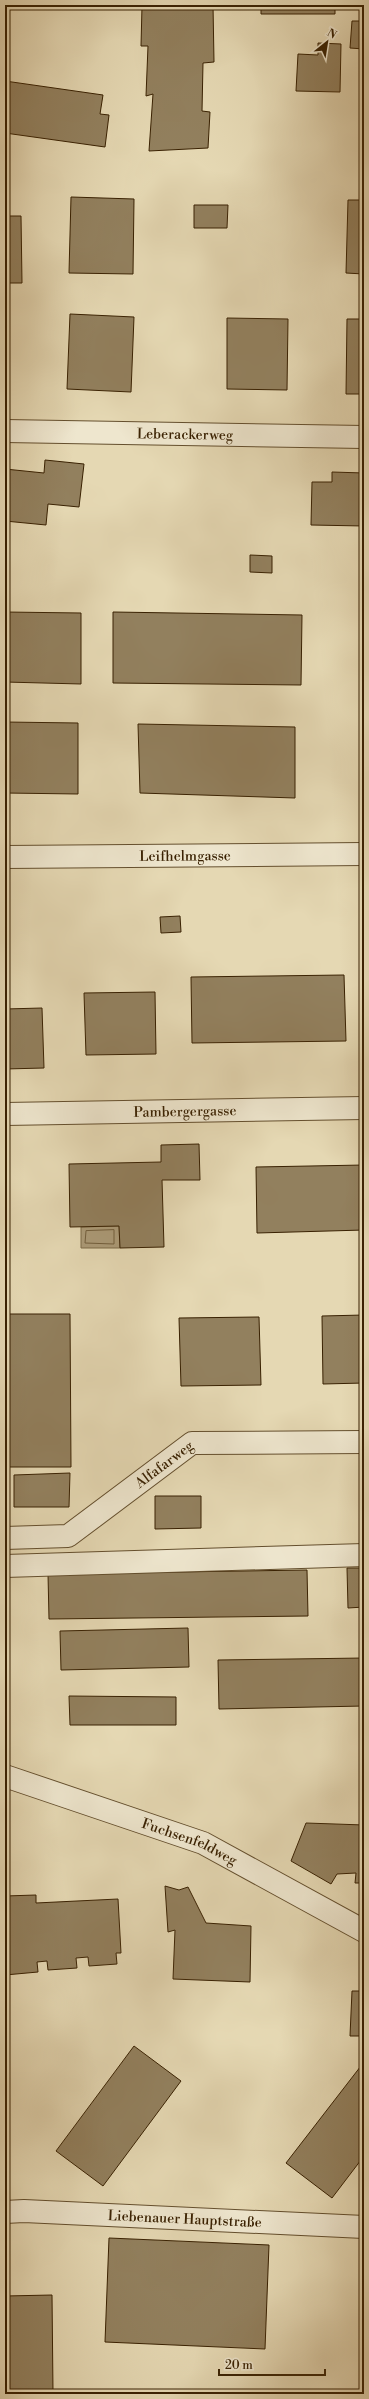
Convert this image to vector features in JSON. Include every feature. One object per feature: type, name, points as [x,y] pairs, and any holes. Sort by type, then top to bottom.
[{"type":"street","name":"Leberackerweg","points":[[5,431],[364,437]]},
{"type":"street","name":"Leifhelmgasse","points":[[5,858],[364,854]]},
{"type":"street","name":"Pambergergasse","points":[[5,1114],[364,1108]]},
{"type":"street","name":"Alfafarweg","points":[[5,1538],[68,1536],[192,1442],[364,1442]]},
{"type":"street","points":[[5,1566],[364,1555]]},
{"type":"street","name":"Fuchsenfeldweg","points":[[5,1776],[203,1843],[359,1925]]},
{"type":"street","name":"Liebenauer Hauptstraße","points":[[5,2212],[24,2211],[364,2227]]},
{"type":"water","points":[[119,1226],[120,1248],[81,1248],[81,1227]]},
{"type":"building","points":[[130,5],[213,5],[214,62],[203,63],[202,111],[210,112],[208,148],[149,151],[153,94],[146,96],[148,46],[141,46],[142,6]]},
{"type":"building","points":[[261,5],[335,5],[335,14],[261,14]]},
{"type":"building","points":[[352,21],[364,21],[364,49],[350,48]]},
{"type":"building","points":[[318,43],[341,44],[340,92],[296,91],[298,54],[318,55]]},
{"type":"building","points":[[5,81],[103,95],[100,114],[109,115],[105,147],[5,133]]},
{"type":"building","points":[[71,197],[134,199],[133,274],[69,273]]},
{"type":"building","points":[[348,200],[364,200],[364,274],[346,273]]},
{"type":"building","points":[[194,205],[228,205],[227,228],[194,228]]},
{"type":"building","points":[[5,216],[21,216],[22,283],[5,283]]},
{"type":"building","points":[[70,314],[134,317],[131,392],[67,389]]},
{"type":"building","points":[[227,318],[288,319],[287,390],[227,389]]},
{"type":"building","points":[[347,319],[364,319],[364,394],[346,394]]},
{"type":"building","points":[[45,460],[84,464],[79,507],[48,504],[46,525],[5,521],[5,469],[44,473]]},
{"type":"building","points":[[332,472],[364,473],[364,526],[311,525],[312,482],[332,482]]},
{"type":"building","points":[[250,555],[272,556],[272,573],[250,572]]},
{"type":"building","points":[[5,612],[81,613],[81,684],[5,682]]},
{"type":"building","points":[[113,612],[302,615],[301,685],[113,683]]},
{"type":"building","points":[[5,722],[78,723],[78,794],[5,793]]},
{"type":"building","points":[[138,724],[295,727],[295,798],[140,793]]},
{"type":"building","points":[[180,916],[181,932],[161,933],[160,917]]},
{"type":"building","points":[[344,975],[346,1041],[192,1043],[191,977]]},
{"type":"building","points":[[155,992],[156,1054],[86,1055],[84,993]]},
{"type":"building","points":[[42,1008],[44,1068],[5,1069],[5,1009]]},
{"type":"building","points":[[199,1144],[200,1180],[162,1180],[164,1247],[120,1248],[119,1226],[70,1227],[69,1164],[161,1162],[161,1145]]},
{"type":"building","points":[[364,1165],[364,1230],[257,1233],[256,1167]]},
{"type":"building","points":[[5,1314],[70,1314],[71,1467],[6,1467]]},
{"type":"building","points":[[364,1315],[364,1383],[323,1384],[322,1316]]},
{"type":"building","points":[[259,1317],[261,1385],[181,1386],[179,1318]]},
{"type":"building","points":[[70,1473],[69,1507],[14,1507],[14,1475]]},
{"type":"building","points":[[155,1496],[201,1496],[201,1528],[155,1529]]},
{"type":"building","points":[[347,1568],[364,1568],[364,1607],[348,1608]]},
{"type":"building","points":[[307,1570],[308,1616],[49,1619],[48,1574]]},
{"type":"building","points":[[188,1628],[189,1667],[61,1670],[60,1631]]},
{"type":"building","points":[[364,1658],[364,1706],[219,1709],[218,1660]]},
{"type":"building","points":[[69,1696],[176,1697],[176,1725],[70,1725]]},
{"type":"building","points":[[306,1823],[364,1825],[364,1883],[355,1883],[356,1873],[337,1874],[331,1884],[291,1861]]},
{"type":"building","points":[[165,1886],[179,1890],[188,1887],[206,1923],[251,1926],[250,1982],[173,1979],[175,1930],[168,1932]]},
{"type":"building","points":[[36,1895],[36,1903],[118,1899],[121,1953],[116,1953],[117,1964],[89,1966],[88,1957],[76,1958],[77,1968],[48,1970],[47,1961],[37,1962],[38,1972],[5,1975],[5,1896]]},
{"type":"building","points":[[352,1991],[364,1991],[364,2036],[350,2036]]},
{"type":"building","points":[[134,2046],[181,2081],[103,2186],[56,2151]]},
{"type":"building","points":[[364,2062],[364,2156],[332,2198],[286,2163]]},
{"type":"building","points":[[109,2238],[269,2245],[265,2349],[105,2342]]},
{"type":"building","points":[[52,2295],[53,2392],[5,2393],[5,2296]]}]
